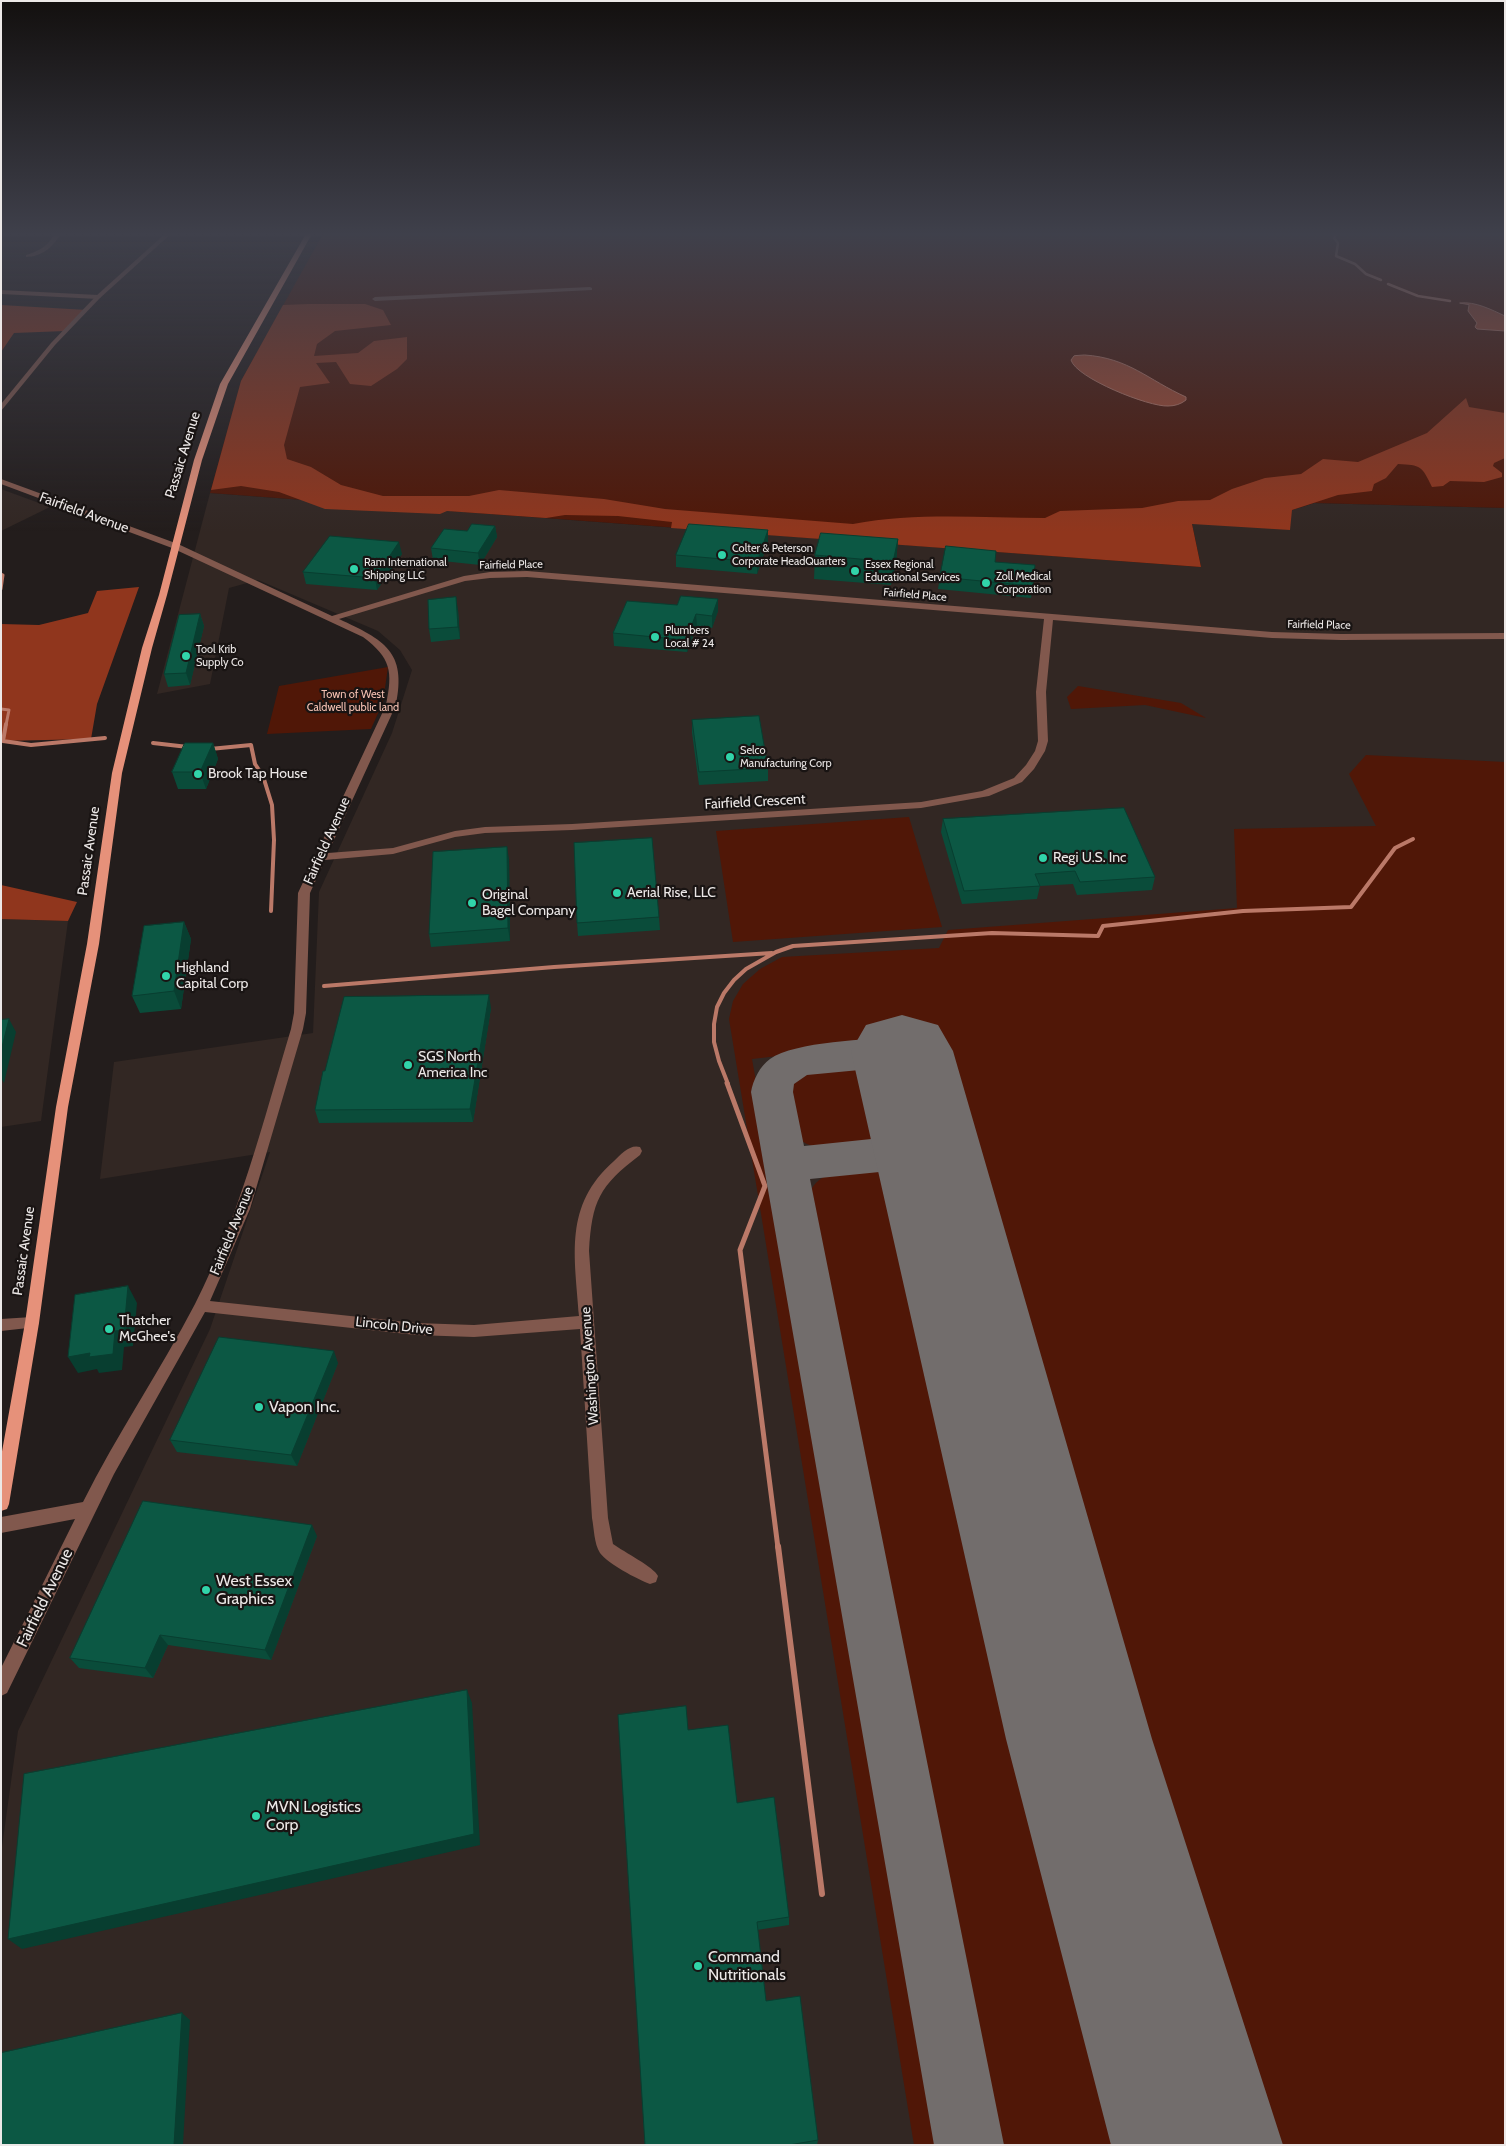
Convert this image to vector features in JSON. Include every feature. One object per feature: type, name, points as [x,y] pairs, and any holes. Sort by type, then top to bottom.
[{"type":"main road","name":"Passaic Avenue","points":[[1,1504],[32,1323],[60,1122],[87,986],[117,772],[147,648],[163,595],[198,460],[224,384],[253,332]]},
{"type":"street","points":[[1,409],[37,362],[65,332]]},
{"type":"street","name":"Fairfield Avenue","points":[[1,481],[175,546],[366,635],[383,648],[396,671],[396,684],[391,705],[304,893],[300,1013],[297,1029],[243,1209],[201,1306],[108,1469],[1,1687]]},
{"type":"street","name":"Fairfield Place","points":[[331,619],[464,579],[490,575],[527,574],[1272,635],[1341,637],[1505,636]]},
{"type":"street","name":"Fairfield Crescent","points":[[320,857],[393,851],[455,834],[485,830],[572,827],[921,806],[985,794],[1018,780],[1030,767],[1040,750],[1043,741],[1041,692],[1050,617]]},
{"type":"street","name":"Washington Avenue","points":[[635,1151],[616,1164],[597,1187],[586,1213],[582,1251],[600,1518],[606,1548],[620,1559],[650,1576]]},
{"type":"street","name":"Lincoln Drive","points":[[201,1306],[435,1330],[474,1331],[587,1322]]},
{"type":"street","points":[[1,1325],[32,1323]]},
{"type":"street","points":[[1,1525],[88,1509]]},
{"type":"shaded area","points":[[1,332],[36,332],[14,333],[1,352]]},
{"type":"shaded area","points":[[268,332],[333,332],[317,344],[314,356],[358,353],[374,341],[407,337],[407,359],[397,369],[371,386],[350,384],[336,362],[316,363],[330,383],[300,387],[284,445],[287,459],[311,467],[341,485],[383,496],[469,496],[499,490],[604,499],[665,509],[853,524],[876,520],[924,517],[1045,518],[1060,511],[1142,508],[1178,501],[1210,500],[1232,489],[1265,478],[1301,474],[1323,459],[1358,462],[1427,433],[1466,398],[1469,407],[1505,413],[1505,458],[1494,463],[1493,466],[1502,473],[1502,477],[1484,482],[1450,481],[1443,486],[1432,487],[1420,468],[1412,465],[1398,464],[1386,478],[1374,484],[1372,491],[1338,495],[1292,510],[1290,530],[1192,524],[1201,567],[671,528],[672,522],[618,516],[565,515],[546,518],[447,511],[440,514],[325,509],[279,492],[241,486],[211,490],[241,381]]},
{"type":"shaded area","points":[[1085,355],[1114,360],[1126,365],[1186,397],[1186,400],[1173,406],[1159,405],[1130,397],[1114,390],[1086,375],[1071,360],[1074,356]]},
{"type":"shaded area","points":[[1,489],[50,507],[1,531]]},
{"type":"shaded area","points":[[210,493],[1201,567],[1189,510],[1292,510],[1314,503],[1505,508],[1505,762],[1376,826],[1505,2145],[1,2145],[1,1854],[18,1731],[210,1329],[270,1152],[100,1179],[114,1062],[313,1033],[319,892],[392,733],[412,670],[400,650],[378,631],[258,580],[229,588],[210,684],[157,694]]},
{"type":"shaded area","points":[[139,587],[97,704],[91,739],[1,741],[1,624],[39,625],[88,613],[97,591]]},
{"type":"shaded area","points":[[1,885],[77,902],[68,921],[1,919]]},
{"type":"shaded area","points":[[1,919],[68,921],[41,1121],[1,1127]]},
{"type":"green space","points":[[268,332],[1505,332],[1505,508],[1314,503],[1292,510],[1189,510],[1201,567],[210,493],[241,381]]},
{"type":"green space","name":"Town of West Caldwell public land","points":[[388,667],[383,702],[371,729],[267,734],[279,686]]},
{"type":"green space","points":[[1078,686],[1181,703],[1206,718],[1145,705],[1071,709],[1067,697]]},
{"type":"green space","points":[[1366,755],[1505,762],[1505,2145],[1253,2145],[927,1039],[752,1059],[946,2145],[914,2145],[729,1019],[733,1001],[743,984],[760,969],[782,957],[939,948],[948,930],[1237,908],[1234,829],[1376,826],[1349,774]]},
{"type":"green space","points":[[909,817],[942,927],[733,942],[716,831]]},
{"type":"green space","points":[[826,1067],[856,1067],[868,1071],[879,1081],[888,1111],[888,1124],[885,1131],[879,1137],[862,1145],[838,1149],[813,1146],[799,1139],[792,1126],[789,1111],[788,1091],[790,1084],[800,1075]]},
{"type":"green space","points":[[850,1168],[871,1169],[887,1173],[900,1182],[912,1199],[1155,2145],[993,2145],[809,1209],[809,1196],[816,1183],[832,1173]]},
{"type":"building","points":[[472,524],[495,526],[478,553],[431,548],[444,529],[467,531]]},
{"type":"building","points":[[689,524],[768,530],[757,562],[676,555]]},
{"type":"building","points":[[821,533],[898,539],[893,562],[815,555]]},
{"type":"building","points":[[330,536],[399,542],[375,578],[303,572]]},
{"type":"building","points":[[946,546],[996,551],[995,562],[1035,565],[1033,586],[940,577]]},
{"type":"building","points":[[681,596],[718,599],[712,616],[696,614],[686,640],[613,633],[627,601],[677,605]]},
{"type":"building","points":[[456,597],[458,627],[429,629],[428,600]]},
{"type":"building","points":[[200,614],[186,673],[164,674],[179,615]]},
{"type":"building","name":"Selco Manufacturing Corp","points":[[759,716],[768,768],[699,772],[692,720]]},
{"type":"building","points":[[185,743],[213,743],[200,772],[172,772]]},
{"type":"building","name":"Regi U.S. Inc","points":[[1124,808],[1155,877],[1080,882],[1075,871],[1035,874],[1040,886],[964,891],[943,819]]},
{"type":"building","name":"Aerial Rise, LLC","points":[[652,838],[659,917],[577,923],[574,843]]},
{"type":"building","name":"Original Bagel Company","points":[[507,847],[508,928],[429,934],[433,852]]},
{"type":"building","points":[[184,922],[174,991],[132,996],[144,926]]},
{"type":"building","name":"SGS North America Inc","points":[[489,995],[470,1109],[315,1110],[323,1071],[325,1071],[344,997]]},
{"type":"building","points":[[9,1019],[1,1051],[1,1020]]},
{"type":"building","points":[[128,1286],[124,1330],[115,1331],[113,1354],[89,1357],[90,1353],[68,1357],[75,1295]]},
{"type":"building","name":"Vapon Inc.","points":[[219,1337],[334,1351],[291,1455],[170,1440]]},
{"type":"building","name":"West Essex Graphics","points":[[143,1501],[312,1525],[265,1650],[160,1635],[145,1668],[70,1658]]},
{"type":"building","name":"MVN Logistics Corp","points":[[467,1690],[474,1834],[8,1939],[24,1774]]},
{"type":"building","name":"Command Nutritionals","points":[[686,1706],[688,1730],[728,1725],[737,1803],[774,1797],[789,1917],[757,1922],[766,2001],[800,1996],[818,2140],[789,2145],[645,2145],[618,1715]]},
{"type":"building","points":[[182,2013],[174,2145],[1,2145],[1,2053]]},
{"type":"waterway","points":[[1,574],[3,575],[1,589]]},
{"type":"waterway","points":[[1,709],[9,710],[6,725]]},
{"type":"waterway","points":[[6,724],[3,741],[31,745],[105,738]]},
{"type":"waterway","points":[[153,743],[188,747]]},
{"type":"waterway","points":[[210,749],[251,745],[255,764],[263,776],[272,805],[274,840],[271,911]]},
{"type":"waterway","points":[[728,1084],[714,1042],[714,1024],[717,1007],[724,993],[734,980],[746,969],[776,952],[793,946],[992,933],[1098,936],[1103,926],[1243,911],[1351,907],[1395,848],[1413,839]]},
{"type":"waterway","points":[[324,986],[554,967],[772,953]]},
{"type":"waterway","points":[[727,1083],[765,1186],[740,1250],[778,1548]]},
{"type":"waterway","points":[[778,1546],[822,1894]]},
{"type":"taxiway","points":[[902,1051],[803,1061],[786,1068],[775,1080],[772,1092],[969,2145]]},
{"type":"taxiway","points":[[786,1165],[929,1150]]},
{"type":"runway","points":[[902,1051],[1079,1739],[1197,2145]]},
{"type":"place","name":"Colter & Peterson Corporate HeadQuarters","points":[[722,555]]},
{"type":"place","name":"Ram International Shipping LLC","points":[[354,569]]},
{"type":"place","name":"Essex Regional Educational Services","points":[[855,571]]},
{"type":"place","name":"Zoll Medical Corporation","points":[[986,583]]},
{"type":"place","name":"Plumbers Local # 24","points":[[655,637]]},
{"type":"place","name":"Tool Krib Supply Co","points":[[186,656]]},
{"type":"place","name":"Selco Manufacturing Corp","points":[[730,757]]},
{"type":"place","name":"Brook Tap House","points":[[198,774]]},
{"type":"place","name":"Regi U.S. Inc","points":[[1043,858]]},
{"type":"place","name":"Aerial Rise, LLC","points":[[617,893]]},
{"type":"place","name":"Original Bagel Company","points":[[472,903]]},
{"type":"place","name":"Highland Capital Corp","points":[[166,976]]},
{"type":"place","name":"SGS North America Inc","points":[[408,1065]]},
{"type":"place","name":"Thatcher McGhee's","points":[[109,1329]]},
{"type":"place","name":"Vapon Inc.","points":[[259,1407]]},
{"type":"place","name":"West Essex Graphics","points":[[206,1590]]},
{"type":"place","name":"MVN Logistics Corp","points":[[256,1816]]},
{"type":"place","name":"Command Nutritionals","points":[[698,1966]]}]
